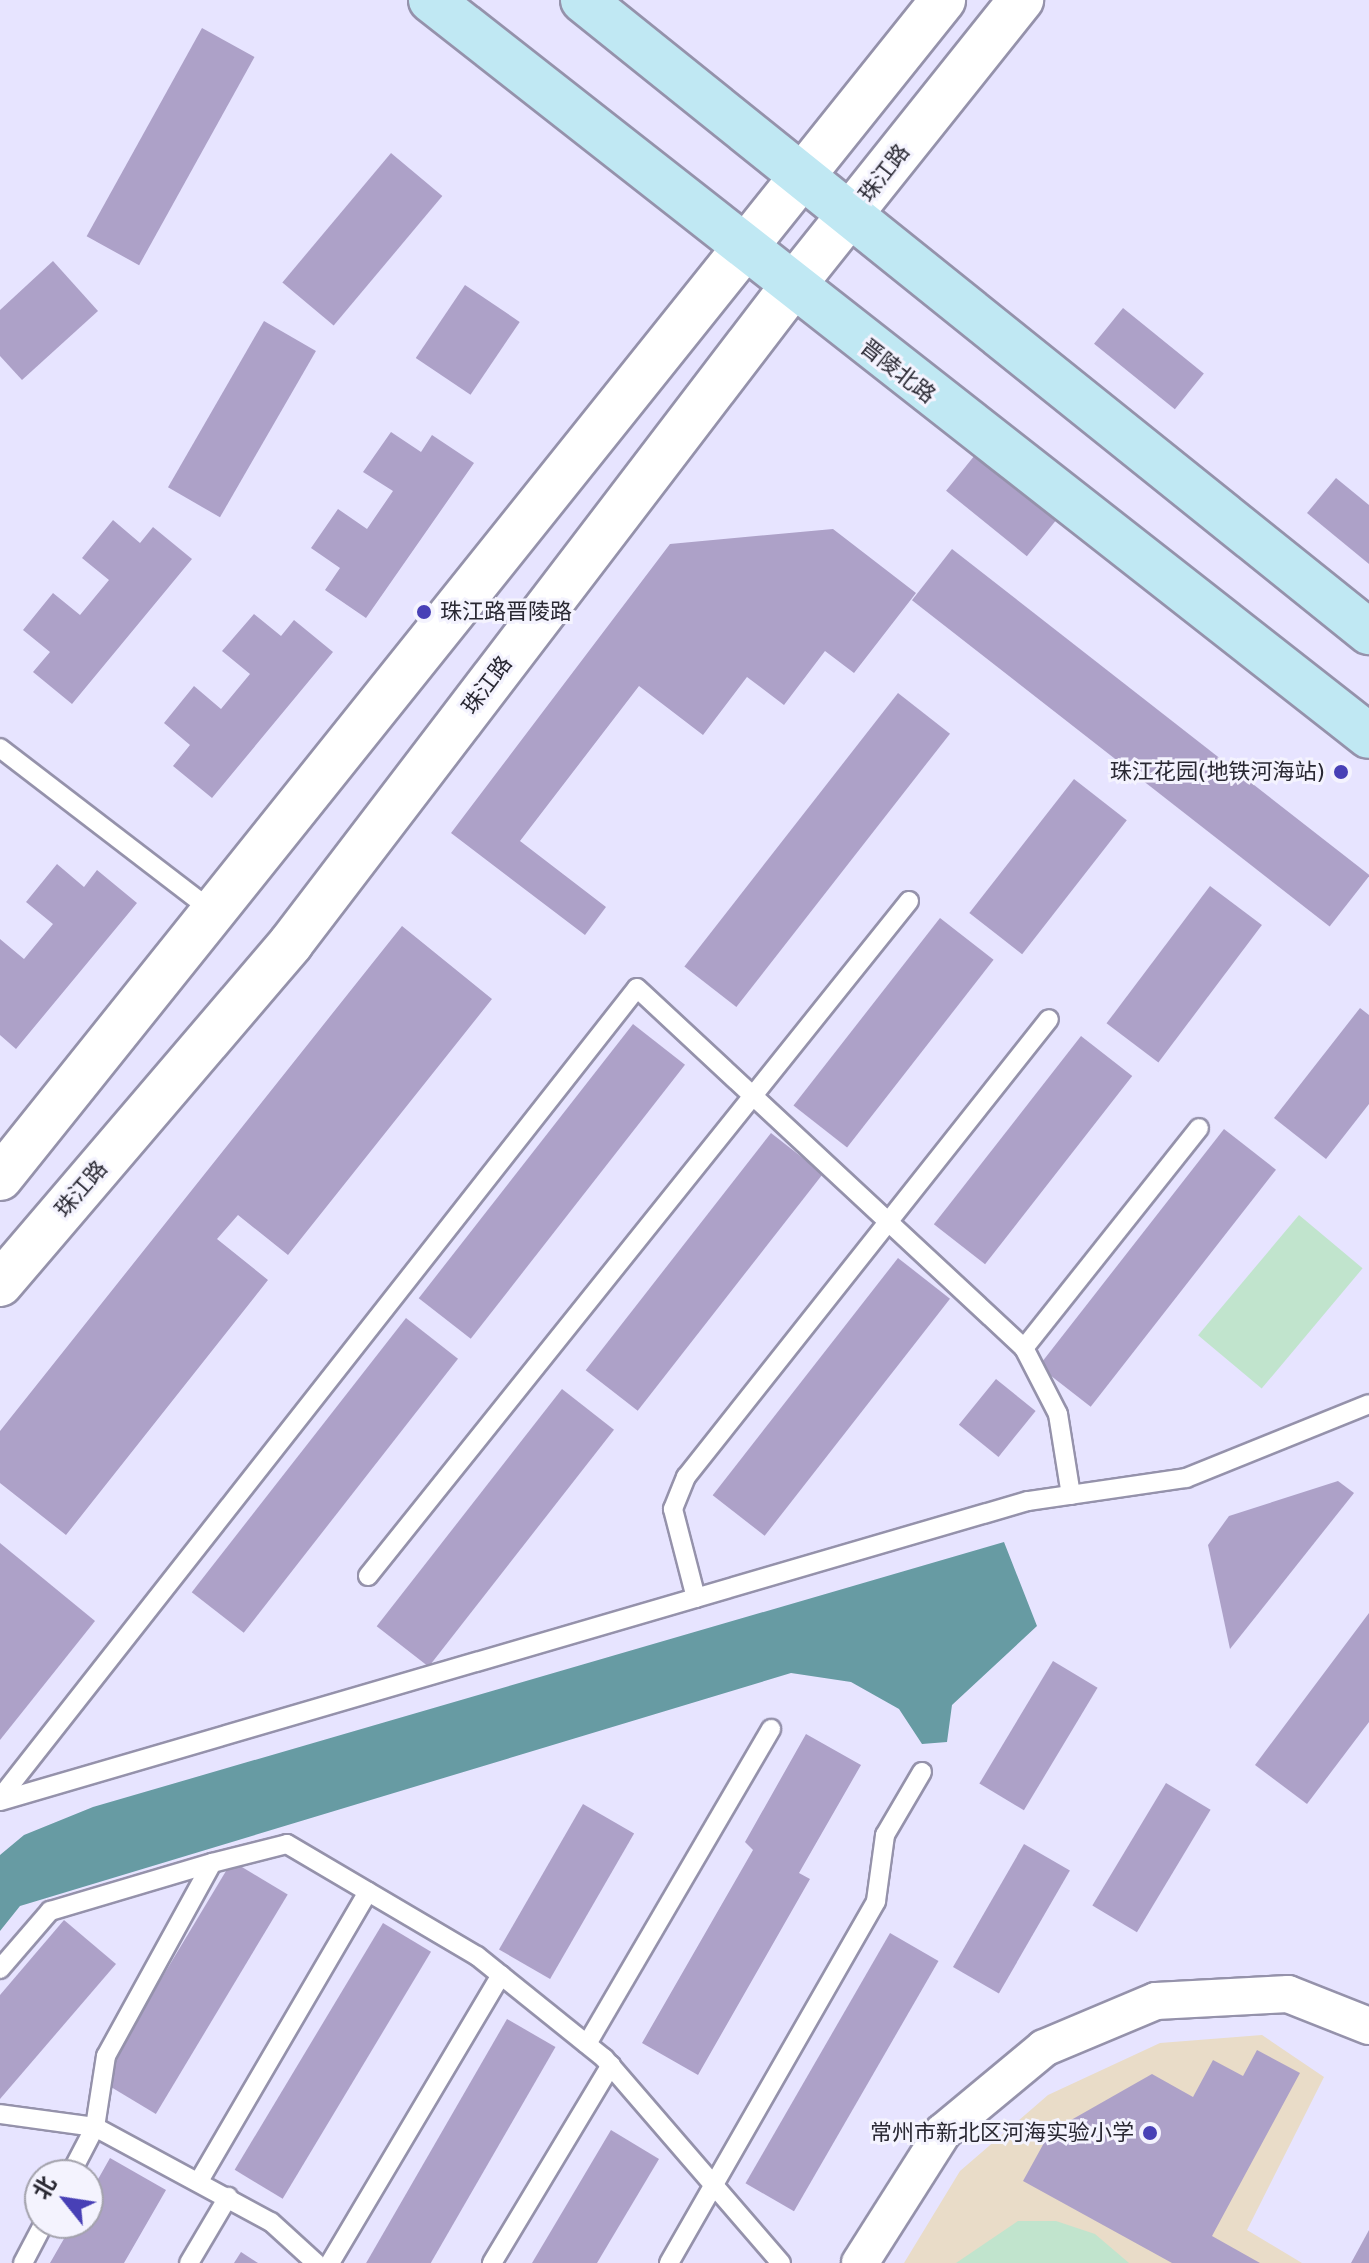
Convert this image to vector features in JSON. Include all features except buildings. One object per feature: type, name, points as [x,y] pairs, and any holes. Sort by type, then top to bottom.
[{"type":"main road","name":"晋陵北路","points":[[431,0],[791,288],[1369,736]]},
{"type":"main road","points":[[583,0],[853,211],[1369,632]]},
{"type":"street","points":[[0,1178],[943,0]]},
{"type":"street","name":"珠江路","points":[[0,1284],[291,943],[791,288],[1021,0]]},
{"type":"street","points":[[860,2263],[943,2132],[1044,2048],[1156,2001],[1288,1994],[1369,2026]]},
{"type":"lane","points":[[0,748],[214,912]]},
{"type":"lane","points":[[368,1576],[909,901]]},
{"type":"lane","points":[[0,1799],[637,988],[1024,1348],[1058,1414],[1071,1495]]},
{"type":"lane","points":[[696,1598],[673,1509],[686,1477],[1049,1019]]},
{"type":"lane","points":[[1024,1348],[1199,1128]]},
{"type":"lane","points":[[0,1799],[1028,1501],[1186,1478],[1369,1404]]},
{"type":"lane","points":[[587,2044],[771,1729]]},
{"type":"lane","points":[[669,2263],[876,1901],[885,1835],[922,1772]]},
{"type":"lane","points":[[0,1969],[50,1911],[287,1844],[501,1975],[587,2044],[611,2065],[781,2263]]},
{"type":"lane","points":[[78,2159],[95,2127],[106,2056],[212,1863]]},
{"type":"lane","points":[[199,2181],[368,1892]]},
{"type":"lane","points":[[330,2263],[501,1975]]},
{"type":"lane","points":[[492,2263],[611,2065]]},
{"type":"lane","points":[[0,2114],[95,2127],[271,2222],[316,2263]]},
{"type":"lane","points":[[189,2263],[228,2197]]},
{"type":"lane","points":[[23,2263],[36,2239]]},
{"type":"shaded area","points":[[1299,1215],[1363,1268],[1262,1389],[1198,1335]]},
{"type":"shaded area","points":[[1004,1542],[1037,1626],[952,1705],[947,1742],[922,1744],[899,1709],[851,1682],[791,1673],[20,1906],[0,1931],[0,1855],[24,1835],[93,1807]]},
{"type":"shaded area","name":"常州市新北区河海实验小学","points":[[1262,2035],[1324,2077],[1247,2230],[1302,2263],[904,2263],[960,2171],[1048,2095],[1160,2043]]},
{"type":"shaded area","points":[[1018,2221],[1056,2221],[1095,2234],[1129,2263],[956,2263]]},
{"type":"place","name":"珠江路晋陵路","points":[[424,612]]},
{"type":"place","name":"珠江花园(地铁河海站)","points":[[1341,772]]},
{"type":"place","name":"常州市新北区河海实验小学","points":[[1150,2133]]}]
